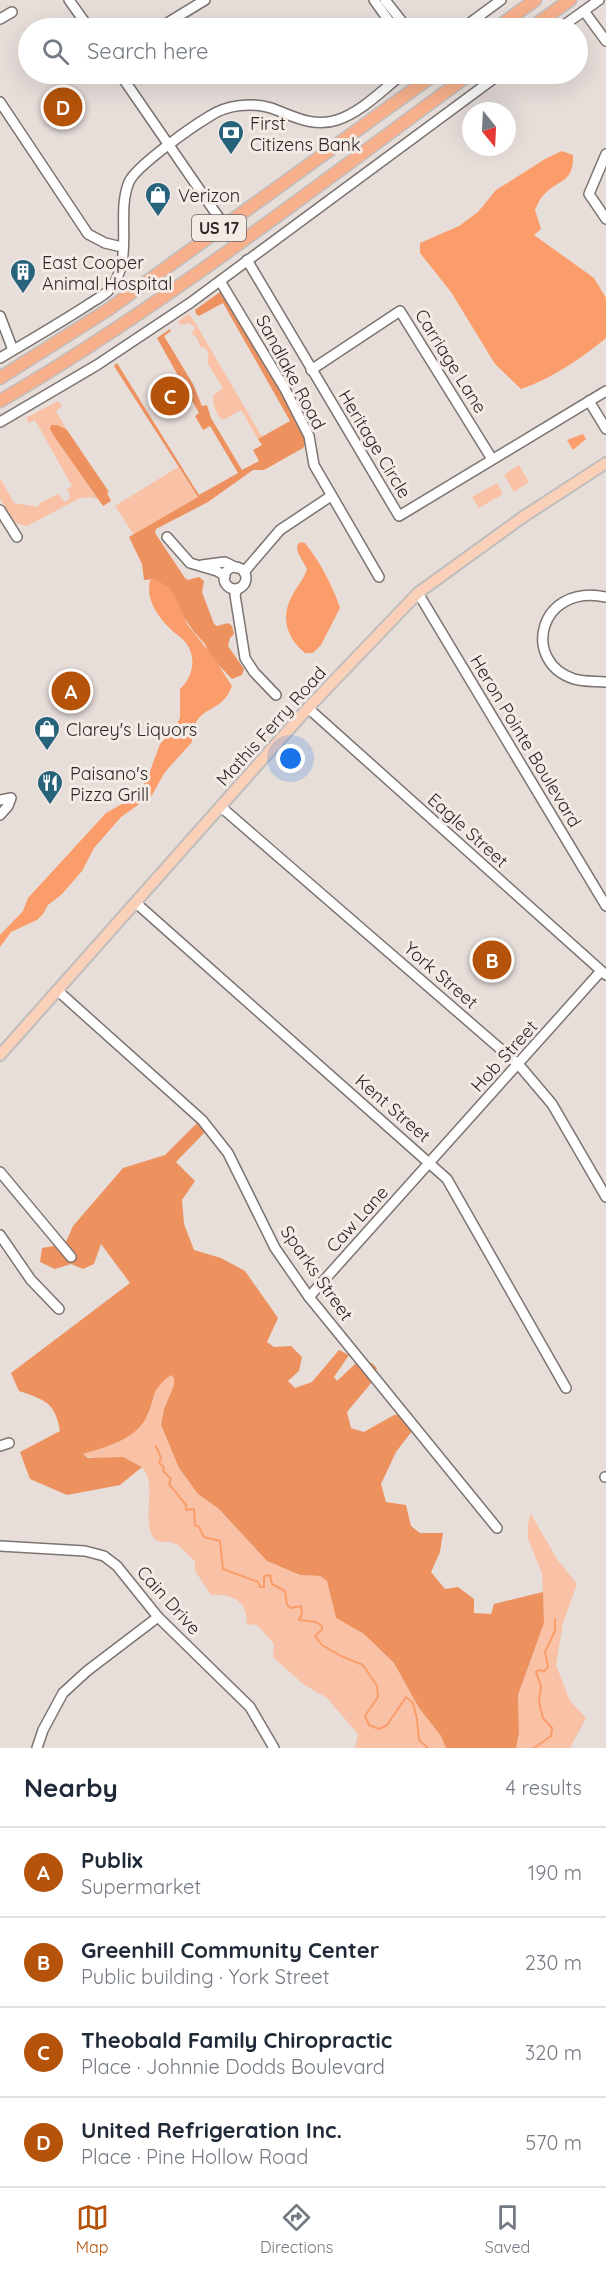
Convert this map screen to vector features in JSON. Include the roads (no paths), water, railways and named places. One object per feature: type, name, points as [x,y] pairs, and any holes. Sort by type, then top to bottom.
[{"type":"highway","points":[[511,18],[535,0]]},
{"type":"highway","points":[[545,18],[570,0]]},
{"type":"highway","name":"US 17","points":[[0,378],[109,309],[421,84]]},
{"type":"highway","name":"US 17","points":[[0,401],[124,324],[456,84]]},
{"type":"main road","name":"Mathis Ferry Road","points":[[0,1055],[308,708],[418,593],[523,517],[606,463]]},
{"type":"street","points":[[69,0],[82,18]]},
{"type":"street","points":[[175,18],[205,0]]},
{"type":"street","points":[[374,0],[387,18]]},
{"type":"street","points":[[385,0],[397,18]]},
{"type":"street","points":[[477,18],[501,0]]},
{"type":"street","points":[[574,18],[599,0]]},
{"type":"street","points":[[584,11],[606,41]]},
{"type":"street","points":[[0,19],[12,12]]},
{"type":"street","points":[[127,84],[237,244]]},
{"type":"street","points":[[0,358],[109,290],[122,268],[124,197],[130,181],[141,166],[210,116],[223,109],[237,106],[269,107],[302,121],[319,123],[336,121],[355,112],[390,84]]},
{"type":"street","points":[[0,422],[97,365],[190,303],[486,84]]},
{"type":"street","points":[[0,102],[88,234],[105,243],[122,246]]},
{"type":"street","points":[[606,154],[589,194],[606,219]]},
{"type":"street","name":"Heritage Circle","points":[[247,260],[399,516],[606,391]]},
{"type":"street","name":"Sandlake Road","points":[[220,281],[285,388],[309,436],[314,465],[379,577]]},
{"type":"street","name":"Carriage Lane","points":[[311,370],[400,311],[492,459]]},
{"type":"street","points":[[0,316],[13,350]]},
{"type":"street","points":[[589,401],[606,429]]},
{"type":"street","points":[[240,570],[280,530],[331,496]]},
{"type":"street","points":[[0,510],[16,537]]},
{"type":"street","points":[[167,537],[190,563],[217,571],[225,576]]},
{"type":"street","points":[[196,566],[225,562],[240,570],[244,584],[237,589],[235,595],[245,658],[254,672],[276,695]]},
{"type":"street","points":[[237,589],[229,587],[225,576],[229,569],[240,570]]},
{"type":"street","name":"Heron Pointe Boulevard","points":[[418,593],[606,906]]},
{"type":"street","points":[[606,597],[591,594],[580,595],[564,601],[550,612],[543,633],[546,654],[556,669],[574,679],[606,682]]},
{"type":"street","name":"Eagle Street","points":[[308,708],[604,973]]},
{"type":"street","points":[[0,800],[11,798],[8,806],[0,815]]},
{"type":"street","name":"York Street","points":[[220,807],[519,1065],[552,1104],[606,1197]]},
{"type":"street","name":"Kent Street","points":[[136,903],[447,1179],[566,1388]]},
{"type":"street","name":"Hob Street","points":[[430,1163],[604,973]]},
{"type":"street","name":"Sparks Street","points":[[58,991],[202,1120],[228,1153],[275,1248],[309,1297],[497,1528]]},
{"type":"street","name":"Caw Lane","points":[[309,1297],[430,1163]]},
{"type":"street","points":[[0,1172],[71,1257]]},
{"type":"street","points":[[0,1235],[32,1280],[59,1309]]},
{"type":"street","name":"Cain Drive","points":[[0,1546],[85,1551],[104,1556],[117,1566],[158,1617],[250,1707],[274,1748]]},
{"type":"street","points":[[37,1748],[43,1730],[63,1693],[87,1671],[158,1617]]},
{"type":"waterway","points":[[156,1446],[161,1458],[159,1463],[171,1479],[169,1484],[186,1505],[186,1510],[194,1509],[195,1525],[199,1527],[204,1537],[220,1541],[223,1569],[258,1582],[260,1587],[264,1587],[264,1576],[270,1575],[272,1584],[285,1591],[287,1605],[291,1608],[301,1606],[302,1614],[299,1620],[316,1622],[322,1626],[322,1630],[315,1636],[322,1645],[363,1665],[377,1686],[378,1697],[365,1716],[369,1725],[379,1729],[387,1725],[406,1697],[413,1703],[419,1740],[428,1748]]},
{"type":"waterway","points":[[534,1748],[551,1736],[552,1728],[543,1718],[539,1702],[541,1686],[536,1672],[544,1671],[548,1667],[545,1652],[555,1631],[555,1619]]},
{"type":"place","name":"United Refrigeration Inc.","points":[[63,107]]},
{"type":"place","name":"First Citizens Bank","points":[[231,156]]},
{"type":"place","name":"Verizon","points":[[158,218]]},
{"type":"place","name":"East Cooper Animal Hospital","points":[[23,295]]},
{"type":"place","name":"Theobald Family Chiropractic","points":[[170,396]]},
{"type":"place","name":"Publix","points":[[71,691]]},
{"type":"place","name":"Clarey's Liquors","points":[[47,752]]},
{"type":"place","name":"Paisano's Pizza Grill","points":[[50,806]]},
{"type":"place","name":"Greenhill Community Center","points":[[492,960]]}]
